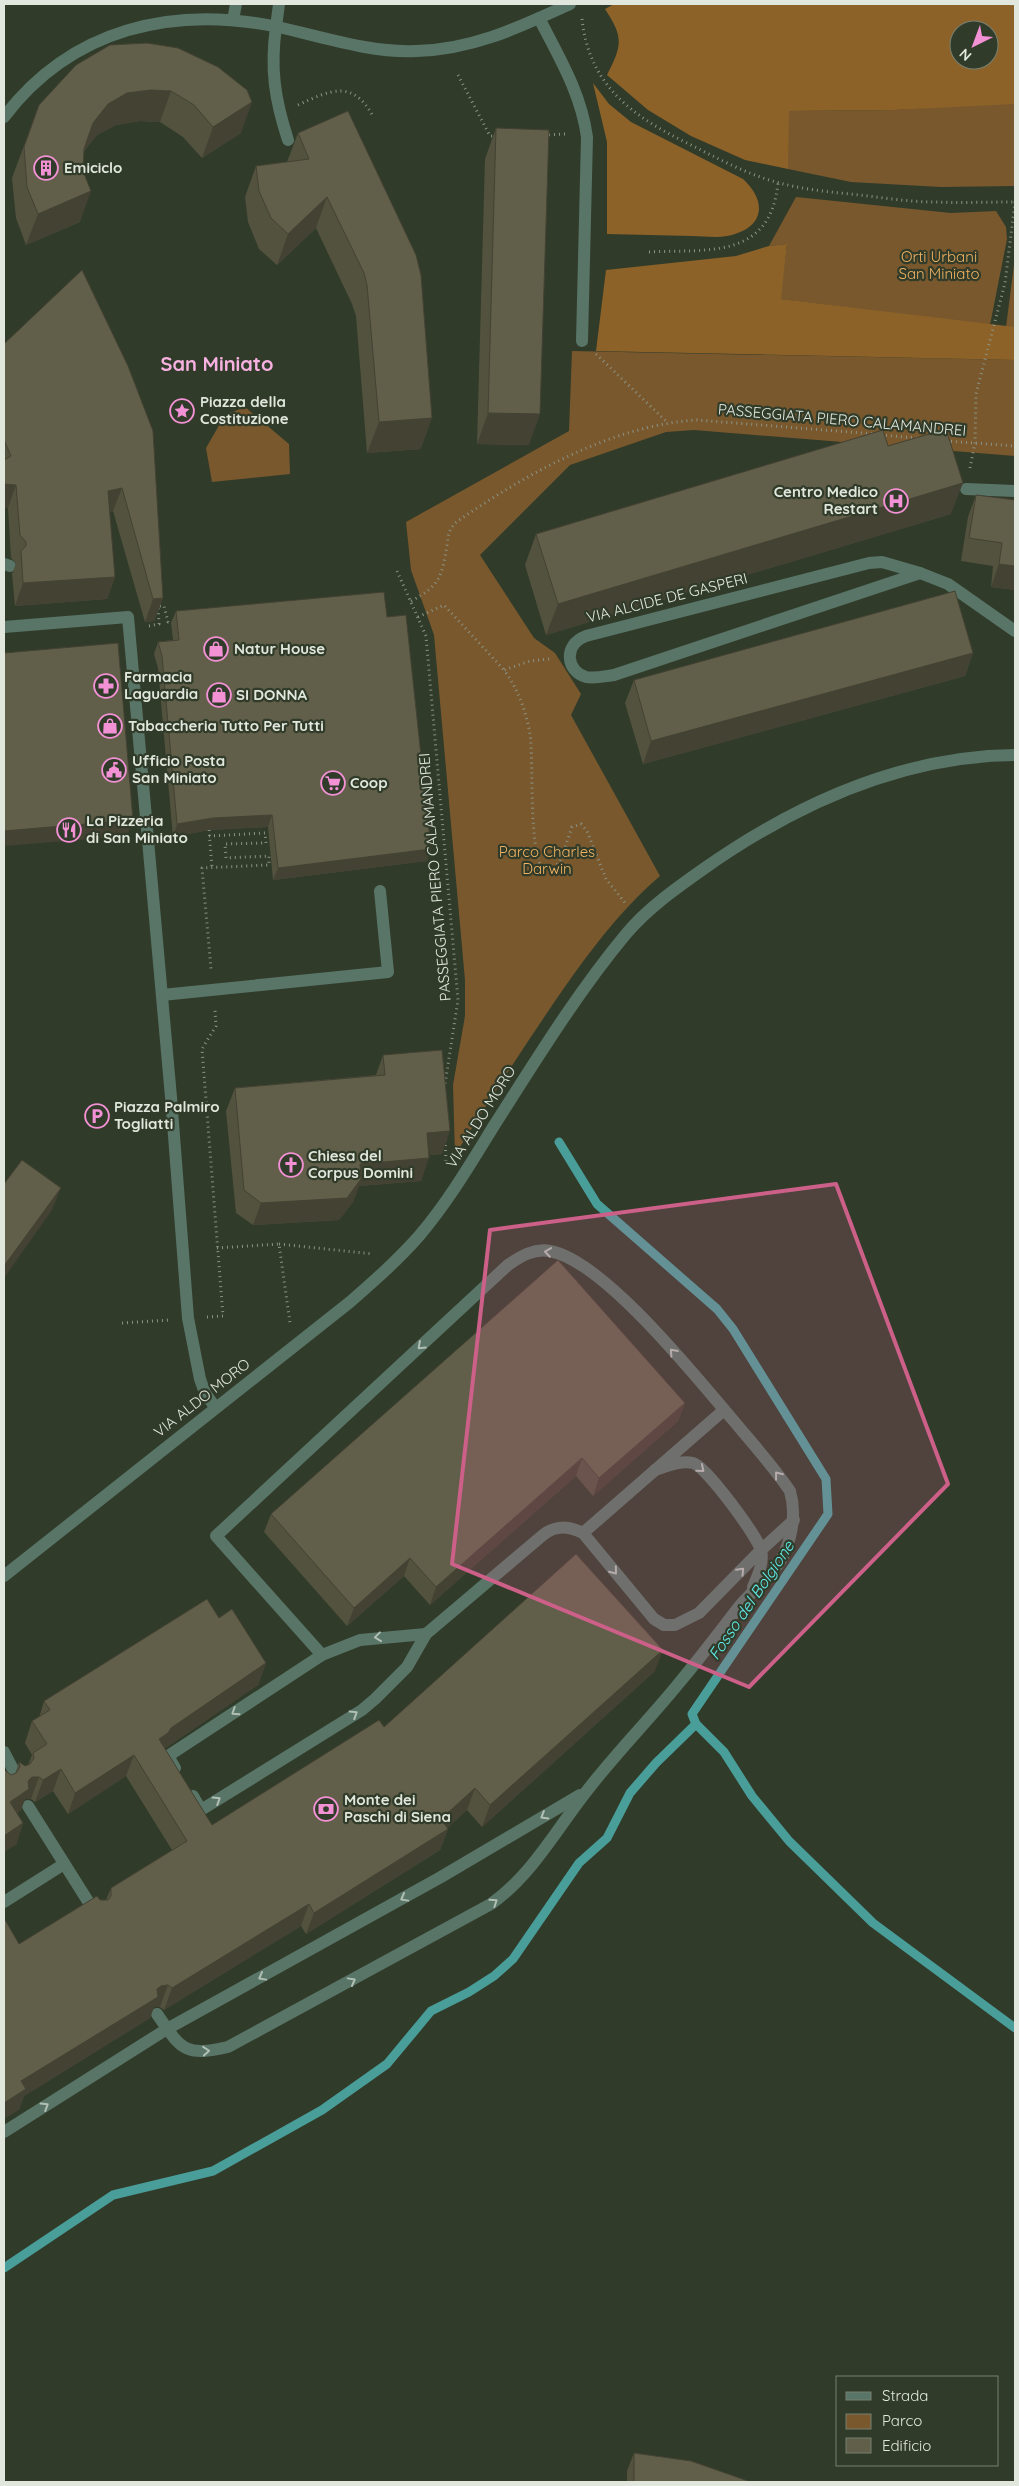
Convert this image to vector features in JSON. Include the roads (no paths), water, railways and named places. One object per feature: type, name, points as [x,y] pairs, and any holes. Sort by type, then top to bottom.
[{"type":"street","points":[[233,20],[236,4]]},
{"type":"street","points":[[280,4],[272,74],[279,113],[288,140]]},
{"type":"street","points":[[4,117],[26,91],[49,71],[79,51],[108,36],[169,20],[202,18],[233,20],[276,27],[382,50],[415,52],[467,46],[514,30],[570,4]]},
{"type":"street","points":[[539,18],[573,85],[584,118],[587,137],[582,341]]},
{"type":"street","points":[[966,490],[1015,491]]},
{"type":"street","name":"VIA ALCIDE DE GASPERI","points":[[920,573],[614,675],[592,678],[583,676],[577,671],[568,650],[572,644],[586,636],[869,563],[882,562],[920,573],[948,584],[1015,631]]},
{"type":"street","points":[[4,627],[128,617],[162,995],[188,1318],[194,1357],[200,1379],[205,1393],[215,1407]]},
{"type":"street","name":"VIA ALDO MORO","points":[[4,1576],[350,1302],[400,1257],[419,1236],[451,1194],[529,1070],[592,979],[627,933],[661,901],[745,841],[817,801],[865,782],[929,765],[967,758],[1015,755]]},
{"type":"street","points":[[162,995],[388,972],[380,891]]},
{"type":"street","points":[[157,2014],[180,2046],[188,2049],[209,2051],[228,2047],[491,1904],[504,1895],[532,1864],[586,1791],[680,1682],[751,1592],[778,1565],[784,1553],[794,1520],[794,1505],[790,1491],[724,1410],[647,1322],[589,1270],[570,1258],[550,1251],[536,1251],[524,1255],[508,1265],[216,1536],[322,1655]]},
{"type":"street","points":[[583,1533],[724,1410]]},
{"type":"street","points":[[656,1470],[683,1462],[694,1463],[702,1468],[756,1537],[761,1550],[762,1560],[751,1592]]},
{"type":"street","points":[[426,1634],[360,1640],[322,1655],[168,1756],[202,1810],[362,1710],[407,1668],[426,1634],[549,1530],[567,1527],[583,1533],[646,1610],[664,1625],[675,1626],[699,1613],[761,1550],[794,1520]]},
{"type":"street","points":[[4,1752],[18,1779]]},
{"type":"street","points":[[4,2132],[167,2029],[441,1877],[586,1791]]},
{"type":"street","points":[[28,1806],[96,1914]]},
{"type":"street","points":[[4,1902],[64,1864]]},
{"type":"waterway","name":"Fosso del Bolgione","points":[[559,1142],[597,1204],[717,1309],[733,1329],[826,1479],[828,1514],[692,1714],[696,1724],[724,1752],[752,1796],[789,1841],[873,1923],[1015,2028]]},
{"type":"waterway","points":[[4,2268],[113,2195],[213,2171],[322,2110],[387,2064],[431,2011],[469,1992],[494,1976],[513,1959],[579,1863],[607,1838],[630,1793],[656,1763],[696,1724]]},
{"type":"place","name":"Emiciclo","points":[[46,168]]},
{"type":"place","name":"Piazza della Costituzione","points":[[182,411]]},
{"type":"place","name":"Centro Medico Restart","points":[[896,501]]},
{"type":"place","name":"Natur House","points":[[216,649]]},
{"type":"place","name":"Farmacia Laguardia","points":[[106,686]]},
{"type":"place","name":"SI DONNA","points":[[219,695]]},
{"type":"place","name":"Tabaccheria Tutto Per Tutti","points":[[110,726]]},
{"type":"place","name":"Ufficio Posta San Miniato","points":[[114,770]]},
{"type":"place","name":"Coop","points":[[333,783]]},
{"type":"place","name":"La Pizzeria di San Miniato","points":[[69,830]]},
{"type":"place","name":"Piazza Palmiro Togliatti","points":[[97,1116]]},
{"type":"place","name":"Chiesa del Corpus Domini","points":[[291,1165]]},
{"type":"place","name":"Monte dei Paschi di Siena","points":[[326,1809]]},
{"type":"district","name":"San Miniato","points":[[217,364]]},
{"type":"park label","name":"Orti Urbani San Miniato","points":[[939,266]]},
{"type":"park label","name":"Parco Charles Darwin","points":[[547,860]]}]
